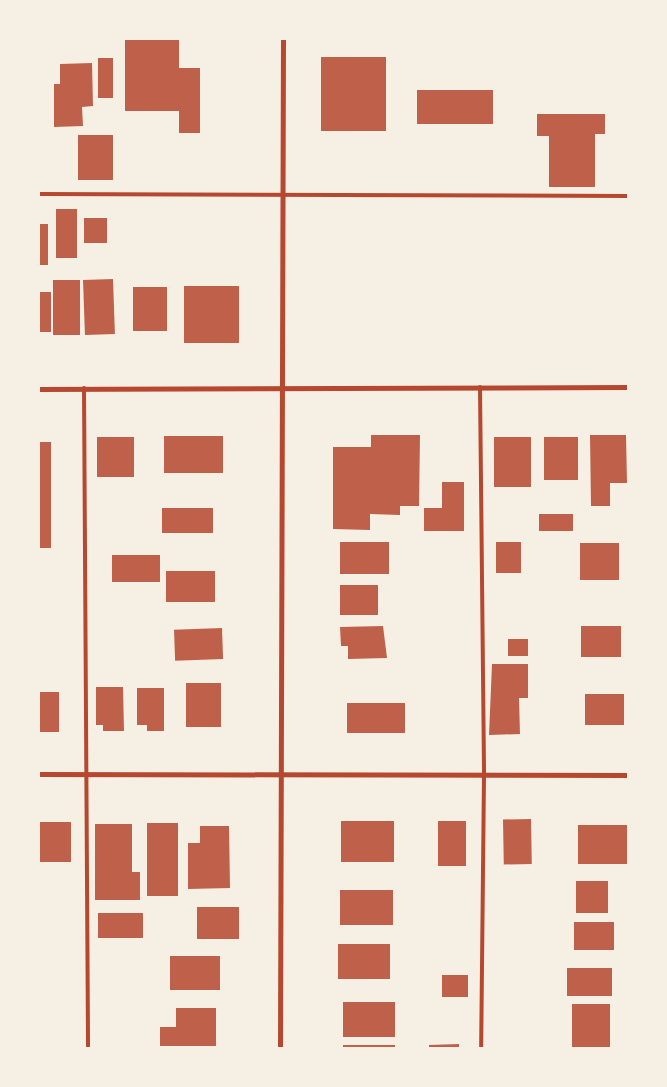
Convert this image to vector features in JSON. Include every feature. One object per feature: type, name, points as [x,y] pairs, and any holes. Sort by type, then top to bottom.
[{"type":"street","points":[[280,1048],[283,39]]},
{"type":"street","points":[[39,388],[628,387]]},
{"type":"street","points":[[39,774],[628,775]]},
{"type":"lane","points":[[39,194],[628,196]]},
{"type":"lane","points":[[480,386],[484,775],[481,1048]]},
{"type":"lane","points":[[84,388],[84,774],[88,1048]]},
{"type":"building","points":[[125,40],[179,40],[179,68],[200,68],[200,133],[179,133],[179,111],[125,111]]},
{"type":"building","points":[[321,57],[386,57],[386,131],[321,131]]},
{"type":"building","points":[[98,58],[113,58],[113,98],[98,98]]},
{"type":"building","points":[[92,63],[93,106],[82,107],[83,126],[54,127],[54,84],[60,84],[60,64]]},
{"type":"building","points":[[417,90],[493,90],[493,124],[417,124]]},
{"type":"building","points":[[537,114],[605,114],[605,134],[595,134],[595,187],[549,187],[549,136],[537,136]]},
{"type":"building","points":[[78,135],[113,135],[113,180],[78,180]]},
{"type":"building","points":[[56,209],[77,209],[77,258],[56,258]]},
{"type":"building","points":[[84,218],[107,218],[107,243],[84,243]]},
{"type":"building","points":[[39,224],[48,224],[48,265],[39,265]]},
{"type":"building","points":[[113,279],[115,334],[85,335],[83,280]]},
{"type":"building","points":[[53,280],[80,280],[80,335],[53,335]]},
{"type":"building","points":[[184,286],[239,286],[239,343],[184,343]]},
{"type":"building","points":[[133,287],[167,287],[167,331],[133,331]]},
{"type":"building","points":[[39,292],[51,292],[51,332],[39,332]]},
{"type":"building","points":[[371,435],[420,435],[419,506],[400,506],[400,515],[370,514],[370,530],[333,529],[333,447],[371,447]]},
{"type":"building","points":[[590,435],[626,435],[627,483],[610,483],[610,506],[591,506]]},
{"type":"building","points":[[164,436],[223,436],[223,473],[164,473]]},
{"type":"building","points":[[97,437],[134,437],[134,477],[97,477]]},
{"type":"building","points":[[494,437],[531,437],[531,487],[494,487]]},
{"type":"building","points":[[544,437],[578,437],[578,480],[544,480]]},
{"type":"building","points":[[39,442],[51,442],[51,548],[39,548]]},
{"type":"building","points":[[442,482],[464,482],[464,531],[424,531],[424,508],[442,508]]},
{"type":"building","points":[[162,508],[213,508],[213,533],[162,533]]},
{"type":"building","points":[[539,514],[573,514],[573,531],[539,531]]},
{"type":"building","points":[[340,542],[389,542],[389,574],[340,574]]},
{"type":"building","points":[[496,542],[521,542],[521,573],[496,573]]},
{"type":"building","points":[[580,543],[619,543],[619,580],[580,580]]},
{"type":"building","points":[[112,555],[160,555],[160,582],[112,582]]},
{"type":"building","points":[[166,571],[215,571],[215,602],[166,602]]},
{"type":"building","points":[[340,585],[378,585],[378,615],[340,615]]},
{"type":"building","points":[[383,626],[387,658],[348,659],[348,646],[341,646],[340,627]]},
{"type":"building","points":[[581,626],[621,626],[621,657],[581,657]]},
{"type":"building","points":[[222,628],[223,659],[175,661],[174,630]]},
{"type":"building","points":[[508,639],[528,639],[528,656],[508,656]]},
{"type":"building","points":[[492,664],[528,664],[528,698],[519,698],[520,734],[489,735]]},
{"type":"building","points":[[186,683],[221,683],[221,727],[186,727]]},
{"type":"building","points":[[96,687],[123,687],[124,731],[103,731],[103,725],[96,725]]},
{"type":"building","points":[[137,688],[164,688],[164,731],[147,731],[147,725],[137,725]]},
{"type":"building","points":[[39,692],[59,692],[59,732],[39,732]]},
{"type":"building","points":[[585,694],[624,694],[624,725],[585,725]]},
{"type":"building","points":[[347,703],[405,703],[405,733],[347,733]]},
{"type":"building","points":[[503,819],[531,819],[532,864],[504,864]]},
{"type":"building","points":[[341,821],[394,821],[394,862],[341,862]]},
{"type":"building","points":[[438,821],[466,821],[466,866],[438,866]]},
{"type":"building","points":[[39,822],[71,822],[71,862],[39,862]]},
{"type":"building","points":[[147,823],[178,823],[178,896],[147,896]]},
{"type":"building","points":[[95,824],[132,824],[132,872],[140,872],[140,900],[95,900]]},
{"type":"building","points":[[578,825],[627,825],[627,864],[578,864]]},
{"type":"building","points":[[200,826],[229,826],[230,888],[188,889],[188,843],[200,843]]},
{"type":"building","points":[[576,881],[608,881],[608,913],[576,913]]},
{"type":"building","points":[[340,890],[393,890],[393,925],[340,925]]},
{"type":"building","points":[[197,907],[239,907],[239,939],[197,939]]},
{"type":"building","points":[[98,913],[143,913],[143,938],[98,938]]},
{"type":"building","points":[[574,922],[614,922],[614,950],[574,950]]},
{"type":"building","points":[[338,944],[390,944],[390,979],[338,979]]},
{"type":"building","points":[[170,956],[220,956],[220,990],[170,990]]},
{"type":"building","points":[[567,968],[612,968],[612,996],[567,996]]},
{"type":"building","points":[[442,975],[468,975],[468,997],[442,997]]},
{"type":"building","points":[[343,1002],[395,1002],[395,1037],[343,1037]]},
{"type":"building","points":[[572,1004],[610,1004],[610,1048],[572,1048]]},
{"type":"building","points":[[176,1008],[216,1008],[216,1046],[160,1046],[160,1027],[176,1027]]},
{"type":"building","points":[[459,1044],[459,1048],[429,1048],[429,1045]]},
{"type":"building","points":[[343,1045],[395,1045],[395,1048],[343,1048]]}]
